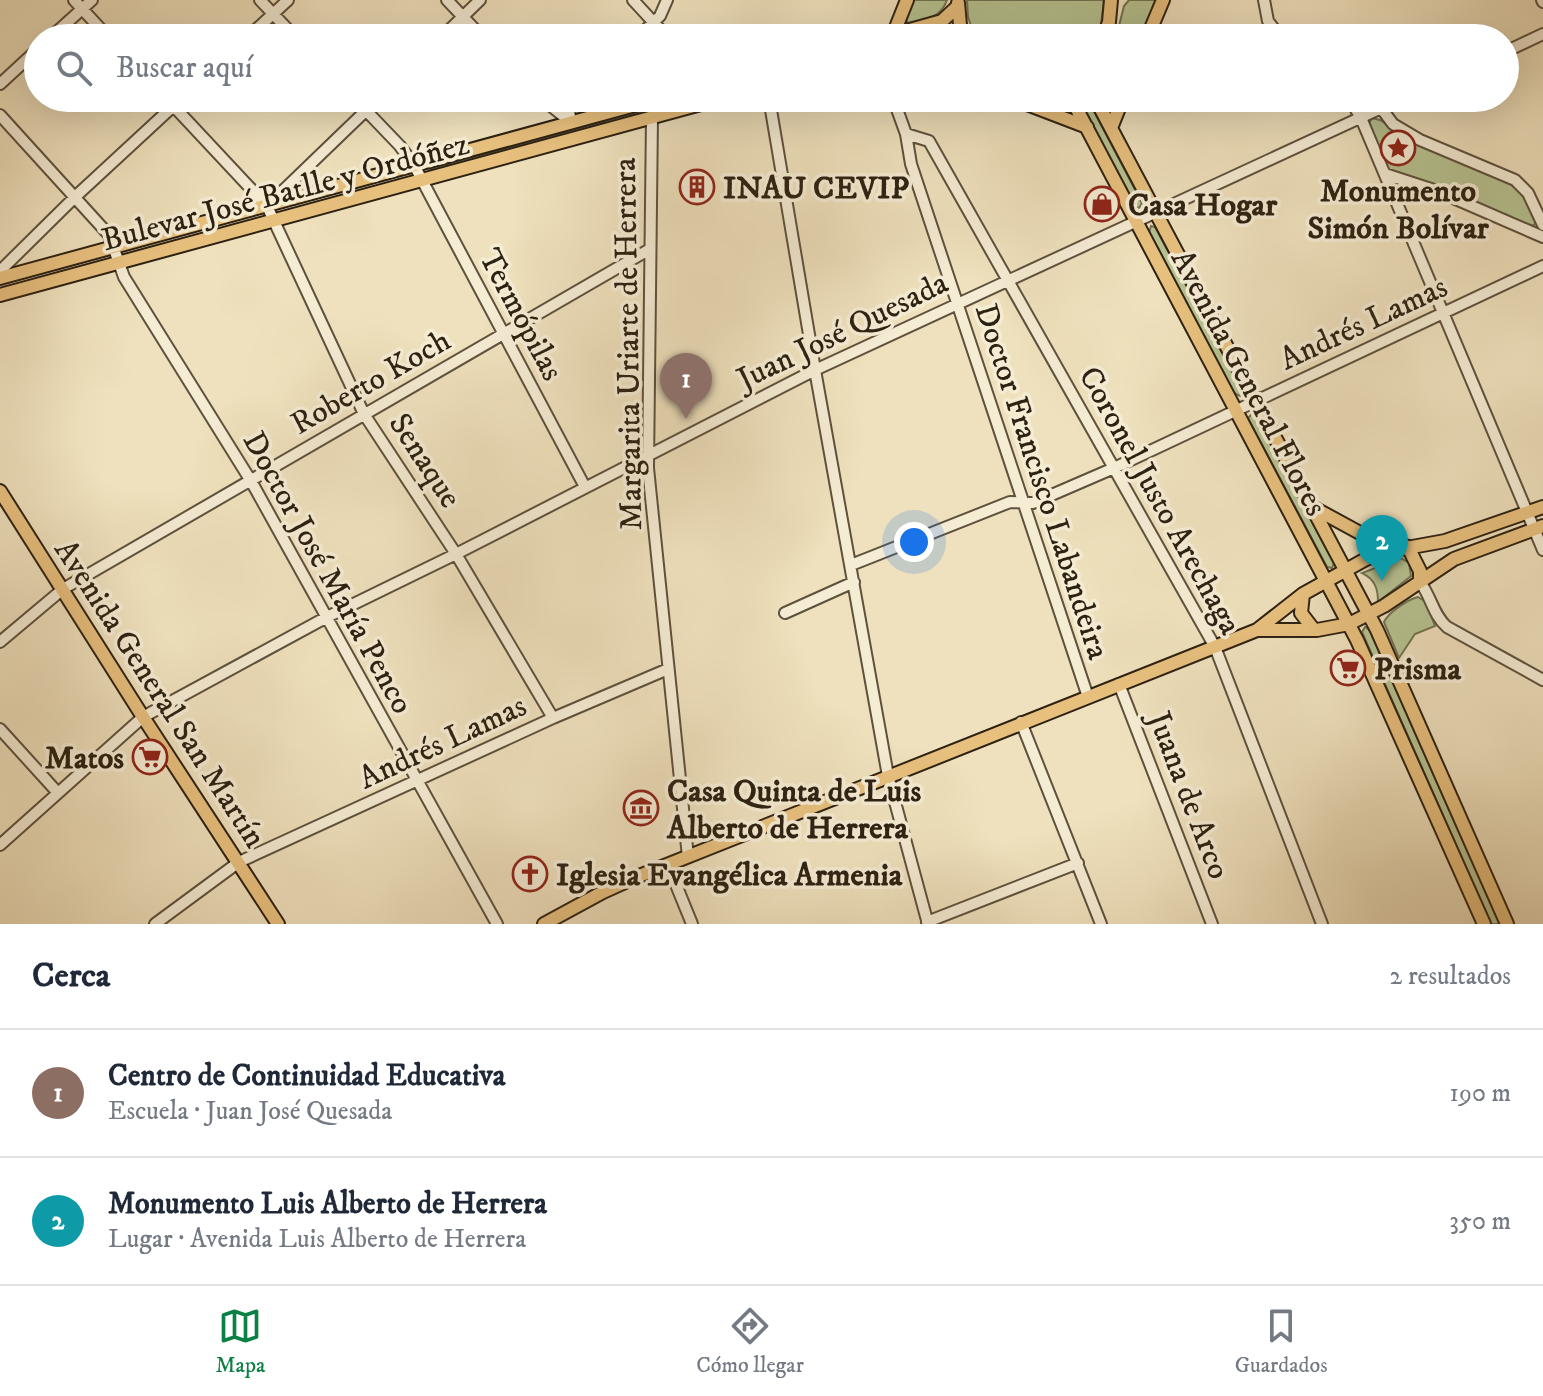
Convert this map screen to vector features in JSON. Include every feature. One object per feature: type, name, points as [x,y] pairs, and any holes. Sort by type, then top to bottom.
[{"type":"main road","points":[[894,24],[907,0]]},
{"type":"main road","points":[[1108,24],[1111,0]]},
{"type":"main road","points":[[1153,24],[1163,0]]},
{"type":"main road","points":[[931,24],[942,21],[958,3]]},
{"type":"main road","points":[[958,3],[960,24]]},
{"type":"main road","name":"Bulevar José Batlle y Ordóñez","points":[[0,278],[608,112]]},
{"type":"main road","name":"Bulevar José Batlle y Ordóñez","points":[[0,295],[671,112]]},
{"type":"main road","points":[[1048,112],[1087,127]]},
{"type":"main road","name":"Avenida General Flores","points":[[1079,112],[1349,624],[1484,924]]},
{"type":"main road","name":"Avenida General Flores","points":[[1102,112],[1369,614],[1507,924]]},
{"type":"main road","points":[[1111,128],[1117,112]]},
{"type":"main road","name":"Avenida General San Martín","points":[[0,491],[278,924]]},
{"type":"main road","points":[[1311,507],[1360,533],[1408,547],[1420,571],[1420,582]]},
{"type":"main road","points":[[544,924],[603,892],[668,865],[1257,630],[1303,594],[1366,559],[1445,541],[1543,507]]},
{"type":"main road","points":[[1257,630],[1314,630],[1349,624],[1454,559],[1538,528]]},
{"type":"main road","points":[[1303,594],[1301,613],[1314,630]]},
{"type":"street","points":[[74,0],[96,24]]},
{"type":"street","points":[[65,24],[92,0]]},
{"type":"street","points":[[260,0],[283,24]]},
{"type":"street","points":[[262,24],[288,0]]},
{"type":"street","points":[[447,0],[470,24]]},
{"type":"street","points":[[456,24],[480,0]]},
{"type":"street","points":[[633,0],[654,22],[665,11],[667,0]]},
{"type":"street","points":[[1264,0],[1270,24]]},
{"type":"street","points":[[1519,45],[1543,34]]},
{"type":"street","points":[[0,84],[24,62]]},
{"type":"street","points":[[0,271],[163,112]]},
{"type":"street","name":"Senaque","points":[[184,112],[267,206],[364,414],[456,554],[553,718]]},
{"type":"street","points":[[267,206],[365,112]]},
{"type":"street","name":"Termópilas","points":[[367,112],[414,165],[585,487]]},
{"type":"street","points":[[558,112],[571,122]]},
{"type":"street","points":[[569,112],[571,122]]},
{"type":"street","points":[[771,112],[888,776],[927,923],[1078,863]]},
{"type":"street","name":"Doctor Francisco Labandeira","points":[[898,112],[911,164],[956,304],[1088,697]]},
{"type":"street","points":[[1357,112],[1526,513],[1538,528],[1543,550]]},
{"type":"street","name":"Juan José Quesada","points":[[0,845],[143,717],[327,617],[815,370],[1373,112]]},
{"type":"street","points":[[1384,112],[1393,124],[1420,140],[1515,180],[1528,193],[1543,225]]},
{"type":"street","name":"Doctor José María Penco","points":[[0,115],[104,227],[124,277],[251,481],[497,924]]},
{"type":"street","name":"Margarita Uriarte de Herrera","points":[[652,117],[648,456],[688,857]]},
{"type":"street","name":"Coronel Justo Arechaga","points":[[906,134],[929,141],[1215,647],[1322,924]]},
{"type":"street","points":[[1385,174],[1437,191],[1543,237]]},
{"type":"street","name":"Roberto Koch","points":[[0,642],[63,589],[650,249]]},
{"type":"street","name":"Andrés Lamas","points":[[851,565],[1010,502],[1033,503],[1543,266]]},
{"type":"street","points":[[785,613],[854,582]]},
{"type":"street","points":[[1420,582],[1438,619],[1447,627],[1543,680]]},
{"type":"street","name":"Andrés Lamas","points":[[155,924],[239,862],[553,718],[668,669]]},
{"type":"street","name":"Juana de Arco","points":[[1119,684],[1212,924]]},
{"type":"street","points":[[1021,722],[1101,924]]},
{"type":"street","points":[[0,729],[58,793]]},
{"type":"street","points":[[668,865],[692,924]]},
{"type":"green space","points":[[913,0],[947,0],[937,14],[908,23],[906,20]]},
{"type":"green space","points":[[967,0],[1104,0],[1101,24],[970,24]]},
{"type":"green space","points":[[1129,0],[1158,0],[1149,24],[1120,24],[1124,6]]},
{"type":"green space","points":[[636,112],[651,112],[431,172],[430,169]]},
{"type":"green space","points":[[1084,112],[1094,112],[1142,203],[1139,208],[1134,206]]},
{"type":"green space","points":[[1372,118],[1427,149],[1507,180],[1522,190],[1535,224],[1530,227],[1388,170],[1369,123]]},
{"type":"green space","points":[[1151,226],[1155,227],[1243,392],[1240,396],[1234,393],[1149,233]]},
{"type":"green space","points":[[1252,414],[1256,416],[1334,563],[1332,568],[1327,567],[1250,422],[1248,418]]},
{"type":"green space","points":[[1401,558],[1409,563],[1411,576],[1378,602],[1375,585],[1362,573]]},
{"type":"green space","points":[[1418,597],[1426,602],[1435,626],[1415,634],[1399,658],[1384,622],[1399,607]]},
{"type":"green space","points":[[1365,627],[1369,629],[1500,924],[1491,924],[1362,632]]},
{"type":"place","name":"Monumento Simón Bolívar","points":[[1398,148]]},
{"type":"place","name":"INAU CEVIP","points":[[697,187]]},
{"type":"place","name":"Casa Hogar","points":[[1102,204]]},
{"type":"place","name":"Centro de Continuidad Educativa","points":[[686,419]]},
{"type":"place","name":"Monumento Luis Alberto de Herrera","points":[[1382,581]]},
{"type":"place","name":"Prisma","points":[[1348,668]]},
{"type":"place","name":"Matos","points":[[150,757]]},
{"type":"place","name":"Casa Quinta de Luis Alberto de Herrera","points":[[641,808]]},
{"type":"place","name":"Iglesia Evangélica Armenia","points":[[530,874]]}]
